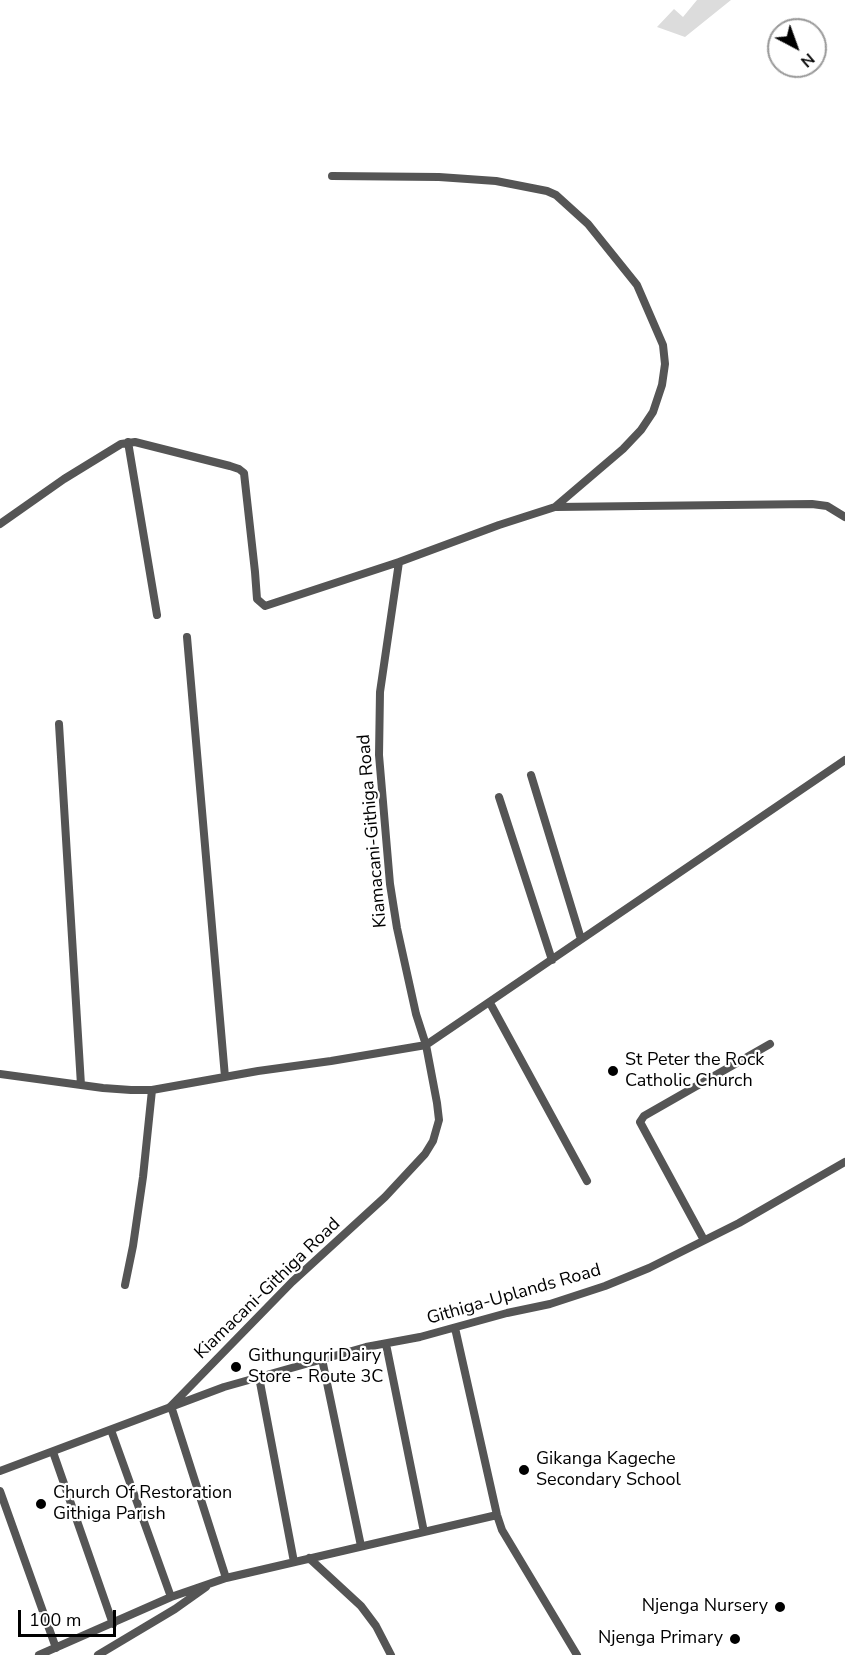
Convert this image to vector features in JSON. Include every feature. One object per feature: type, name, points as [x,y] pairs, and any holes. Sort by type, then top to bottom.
[{"type":"street","points":[[332,176],[439,177],[496,181],[547,191],[564,201],[588,224],[637,285],[663,345],[665,364],[662,385],[653,412],[641,430],[623,449],[555,507]]},
{"type":"street","points":[[0,524],[64,479],[128,442],[230,466],[244,473],[257,599],[265,606],[555,507],[812,504],[827,506],[845,517]]},
{"type":"street","points":[[128,442],[157,615]]},
{"type":"street","name":"Kiamacani-Githiga Road","points":[[0,1470],[171,1406],[252,1323],[385,1197],[425,1154],[433,1141],[439,1120],[426,1045],[416,1014],[397,928],[390,884],[379,754],[380,692],[399,562]]},
{"type":"street","points":[[187,637],[225,1077]]},
{"type":"street","points":[[59,723],[81,1085]]},
{"type":"street","points":[[0,1074],[81,1085],[152,1090],[426,1045],[845,760]]},
{"type":"street","points":[[531,775],[581,939]]},
{"type":"street","points":[[499,797],[552,960]]},
{"type":"street","points":[[490,1003],[587,1181]]},
{"type":"street","points":[[704,1240],[640,1122],[644,1116],[770,1044]]},
{"type":"street","points":[[125,1285],[143,1177],[152,1090]]},
{"type":"street","name":"Githiga-Uplands Road","points":[[171,1406],[322,1359],[455,1328],[507,1312],[550,1304],[605,1286],[649,1268],[774,1204],[845,1162]]},
{"type":"street","points":[[455,1328],[502,1530],[578,1655]]},
{"type":"street","points":[[386,1344],[424,1532]]},
{"type":"street","points":[[322,1359],[361,1546]]},
{"type":"street","points":[[259,1377],[294,1562]]},
{"type":"street","points":[[171,1406],[226,1578]]},
{"type":"street","points":[[111,1430],[171,1597]]},
{"type":"street","points":[[53,1452],[112,1624]]},
{"type":"street","points":[[0,1491],[56,1648]]},
{"type":"street","points":[[39,1655],[171,1597],[226,1578],[497,1515]]},
{"type":"street","points":[[309,1558],[362,1606],[376,1626],[391,1655]]},
{"type":"street","points":[[98,1655],[175,1609],[212,1583]]},
{"type":"shaded area","points":[[697,0],[731,0],[685,37],[657,27],[674,9],[683,17]]},
{"type":"place","name":"St Peter the Rock Catholic Church","points":[[613,1071]]},
{"type":"place","name":"Githunguri Dairy Store - Route 3C","points":[[236,1367]]},
{"type":"place","name":"Gikanga Kageche Secondary School","points":[[524,1470]]},
{"type":"place","name":"Church Of Restoration Githiga Parish","points":[[41,1504]]},
{"type":"place","name":"Njenga Nursery","points":[[780,1607]]},
{"type":"place","name":"Njenga Primary","points":[[735,1639]]}]
